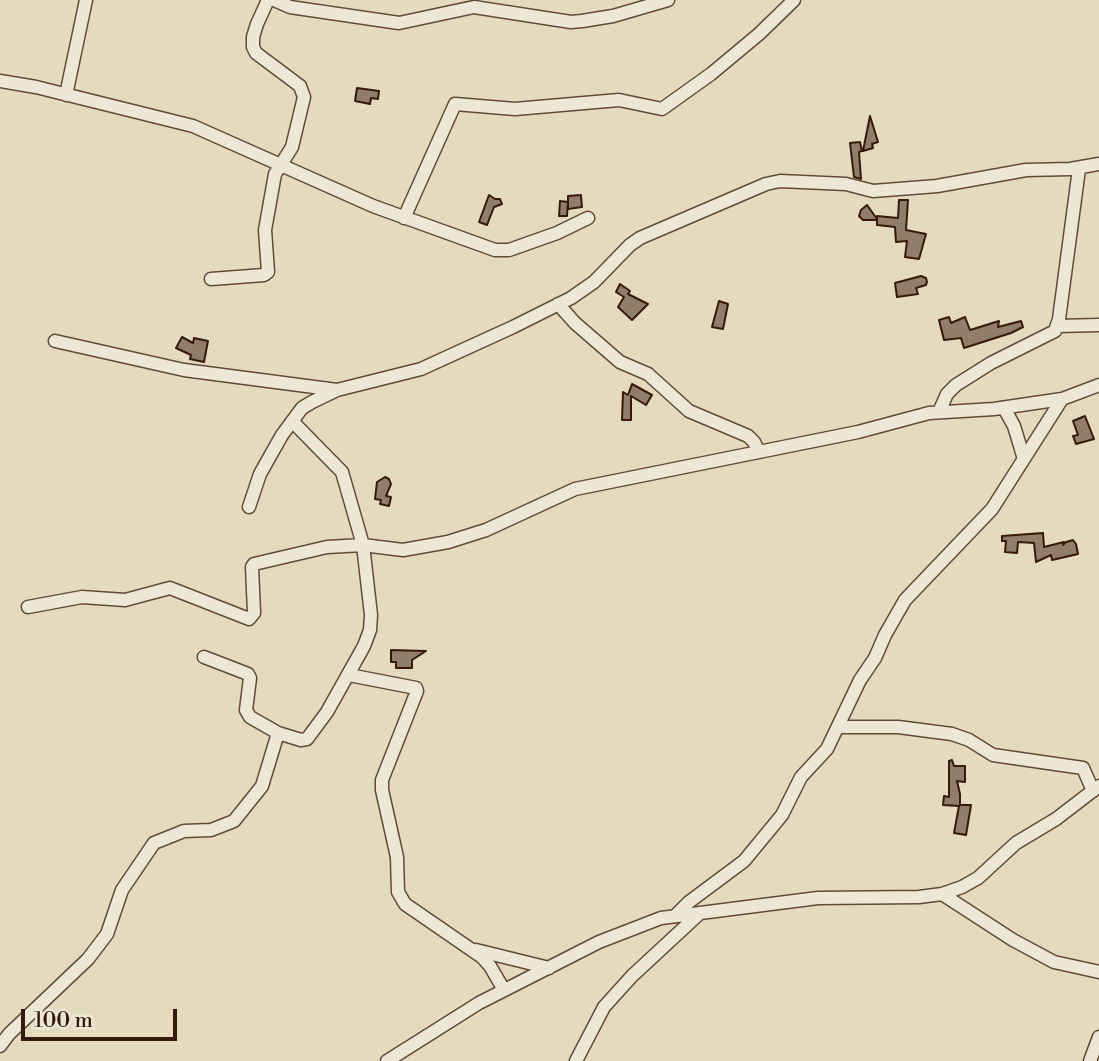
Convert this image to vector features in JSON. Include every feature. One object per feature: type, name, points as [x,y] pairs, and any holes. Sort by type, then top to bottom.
[{"type":"street","points":[[66,95],[86,0]]},
{"type":"street","points":[[211,279],[264,275],[268,272],[265,230],[275,174],[292,147],[304,97],[300,86],[256,53],[253,47],[257,24],[268,0]]},
{"type":"street","points":[[274,0],[290,7],[399,23],[474,7],[582,22],[668,0]]},
{"type":"street","points":[[404,218],[455,104],[515,109],[619,100],[662,110],[730,58],[794,0]]},
{"type":"street","points":[[0,81],[193,126],[334,190],[404,218],[502,251],[557,233],[588,218]]},
{"type":"street","points":[[249,507],[260,474],[302,408],[337,390],[421,369],[558,304],[594,282],[639,238],[766,184],[780,181],[846,184],[873,191],[937,186],[1026,170],[1079,169],[1099,164]]},
{"type":"street","points":[[939,412],[947,394],[956,385],[991,363],[1055,331],[1079,169]]},
{"type":"street","points":[[558,304],[575,323],[620,362],[648,374],[688,411],[748,436],[760,452]]},
{"type":"street","points":[[1057,326],[1099,325]]},
{"type":"street","points":[[55,341],[184,370],[337,390]]},
{"type":"street","points":[[28,607],[74,598],[125,600],[170,588],[249,618],[254,613],[254,564],[312,550],[363,545],[403,550],[448,542],[486,530],[575,489],[939,412],[1004,408],[1062,399],[1099,385]]},
{"type":"street","points":[[675,916],[689,902],[744,861],[782,815],[796,784],[827,749],[860,680],[875,658],[905,600],[992,509],[1062,399]]},
{"type":"street","points":[[1004,408],[1014,426],[1024,459]]},
{"type":"street","points":[[204,657],[248,674],[247,714],[278,733],[295,740],[307,739],[349,675],[370,630],[371,615],[363,545],[342,472],[292,421]]},
{"type":"street","points":[[349,675],[416,688],[382,780],[397,857],[398,892],[405,904],[472,950],[490,966],[504,990]]},
{"type":"street","points":[[387,1061],[467,1010],[599,942],[636,926],[675,916],[818,898],[900,899],[942,894],[978,878],[1016,843],[1096,788],[1083,768],[993,755],[969,740],[952,734],[898,727],[838,727]]},
{"type":"street","points":[[0,1046],[9,1034],[88,959],[107,934],[122,890],[154,843],[184,831],[211,830],[234,821],[264,782],[278,733]]},
{"type":"street","points":[[942,894],[1013,940],[1055,962],[1099,972]]},
{"type":"street","points":[[577,1061],[604,1007],[632,976],[700,913]]},
{"type":"street","points":[[472,950],[549,968]]},
{"type":"street","points":[[1090,1061],[1099,1037]]},
{"type":"building","points":[[357,88],[379,91],[378,99],[371,98],[370,104],[355,101]]},
{"type":"building","points":[[870,116],[878,142],[872,144],[873,148],[863,151]]},
{"type":"building","points":[[860,142],[861,179],[854,177],[850,143]]},
{"type":"building","points":[[489,195],[500,199],[502,204],[494,207],[487,225],[479,222]]},
{"type":"building","points":[[581,195],[582,207],[568,209],[568,196]]},
{"type":"building","points":[[899,200],[908,200],[906,230],[926,234],[919,259],[905,257],[907,241],[896,242],[895,227],[877,225],[877,220],[863,220],[859,216],[867,205],[877,219],[877,216],[898,218]]},
{"type":"building","points":[[560,201],[568,202],[567,216],[559,216]]},
{"type":"building","points":[[921,276],[926,278],[927,282],[926,285],[916,288],[918,294],[897,297],[895,283]]},
{"type":"building","points":[[620,284],[630,291],[628,294],[648,304],[632,320],[618,307],[624,297],[616,292]]},
{"type":"building","points":[[719,301],[728,304],[723,329],[712,327]]},
{"type":"building","points":[[949,317],[951,323],[965,317],[970,330],[999,321],[998,327],[1021,321],[1023,327],[964,348],[961,338],[944,340],[939,320]]},
{"type":"building","points":[[182,337],[193,343],[194,338],[208,341],[204,362],[190,359],[191,355],[176,348]]},
{"type":"building","points":[[632,384],[652,395],[646,405],[631,396],[631,420],[622,420],[623,392],[628,395]]},
{"type":"building","points":[[1085,416],[1094,439],[1076,444],[1073,436],[1078,435],[1073,421]]},
{"type":"building","points":[[385,477],[391,484],[386,496],[391,497],[389,506],[380,504],[381,500],[375,499],[377,482]]},
{"type":"building","points":[[1043,533],[1044,547],[1064,542],[1063,545],[1073,540],[1078,554],[1052,560],[1051,555],[1036,562],[1034,543],[1018,542],[1017,553],[1005,552],[1006,541],[1002,541],[1002,536]]},
{"type":"building","points":[[391,650],[426,651],[412,660],[412,668],[396,668],[396,662],[391,662]]},
{"type":"building","points":[[952,760],[954,766],[965,766],[965,782],[957,781],[960,805],[971,805],[966,835],[954,833],[959,806],[943,805],[944,796],[949,797],[949,761]]}]
